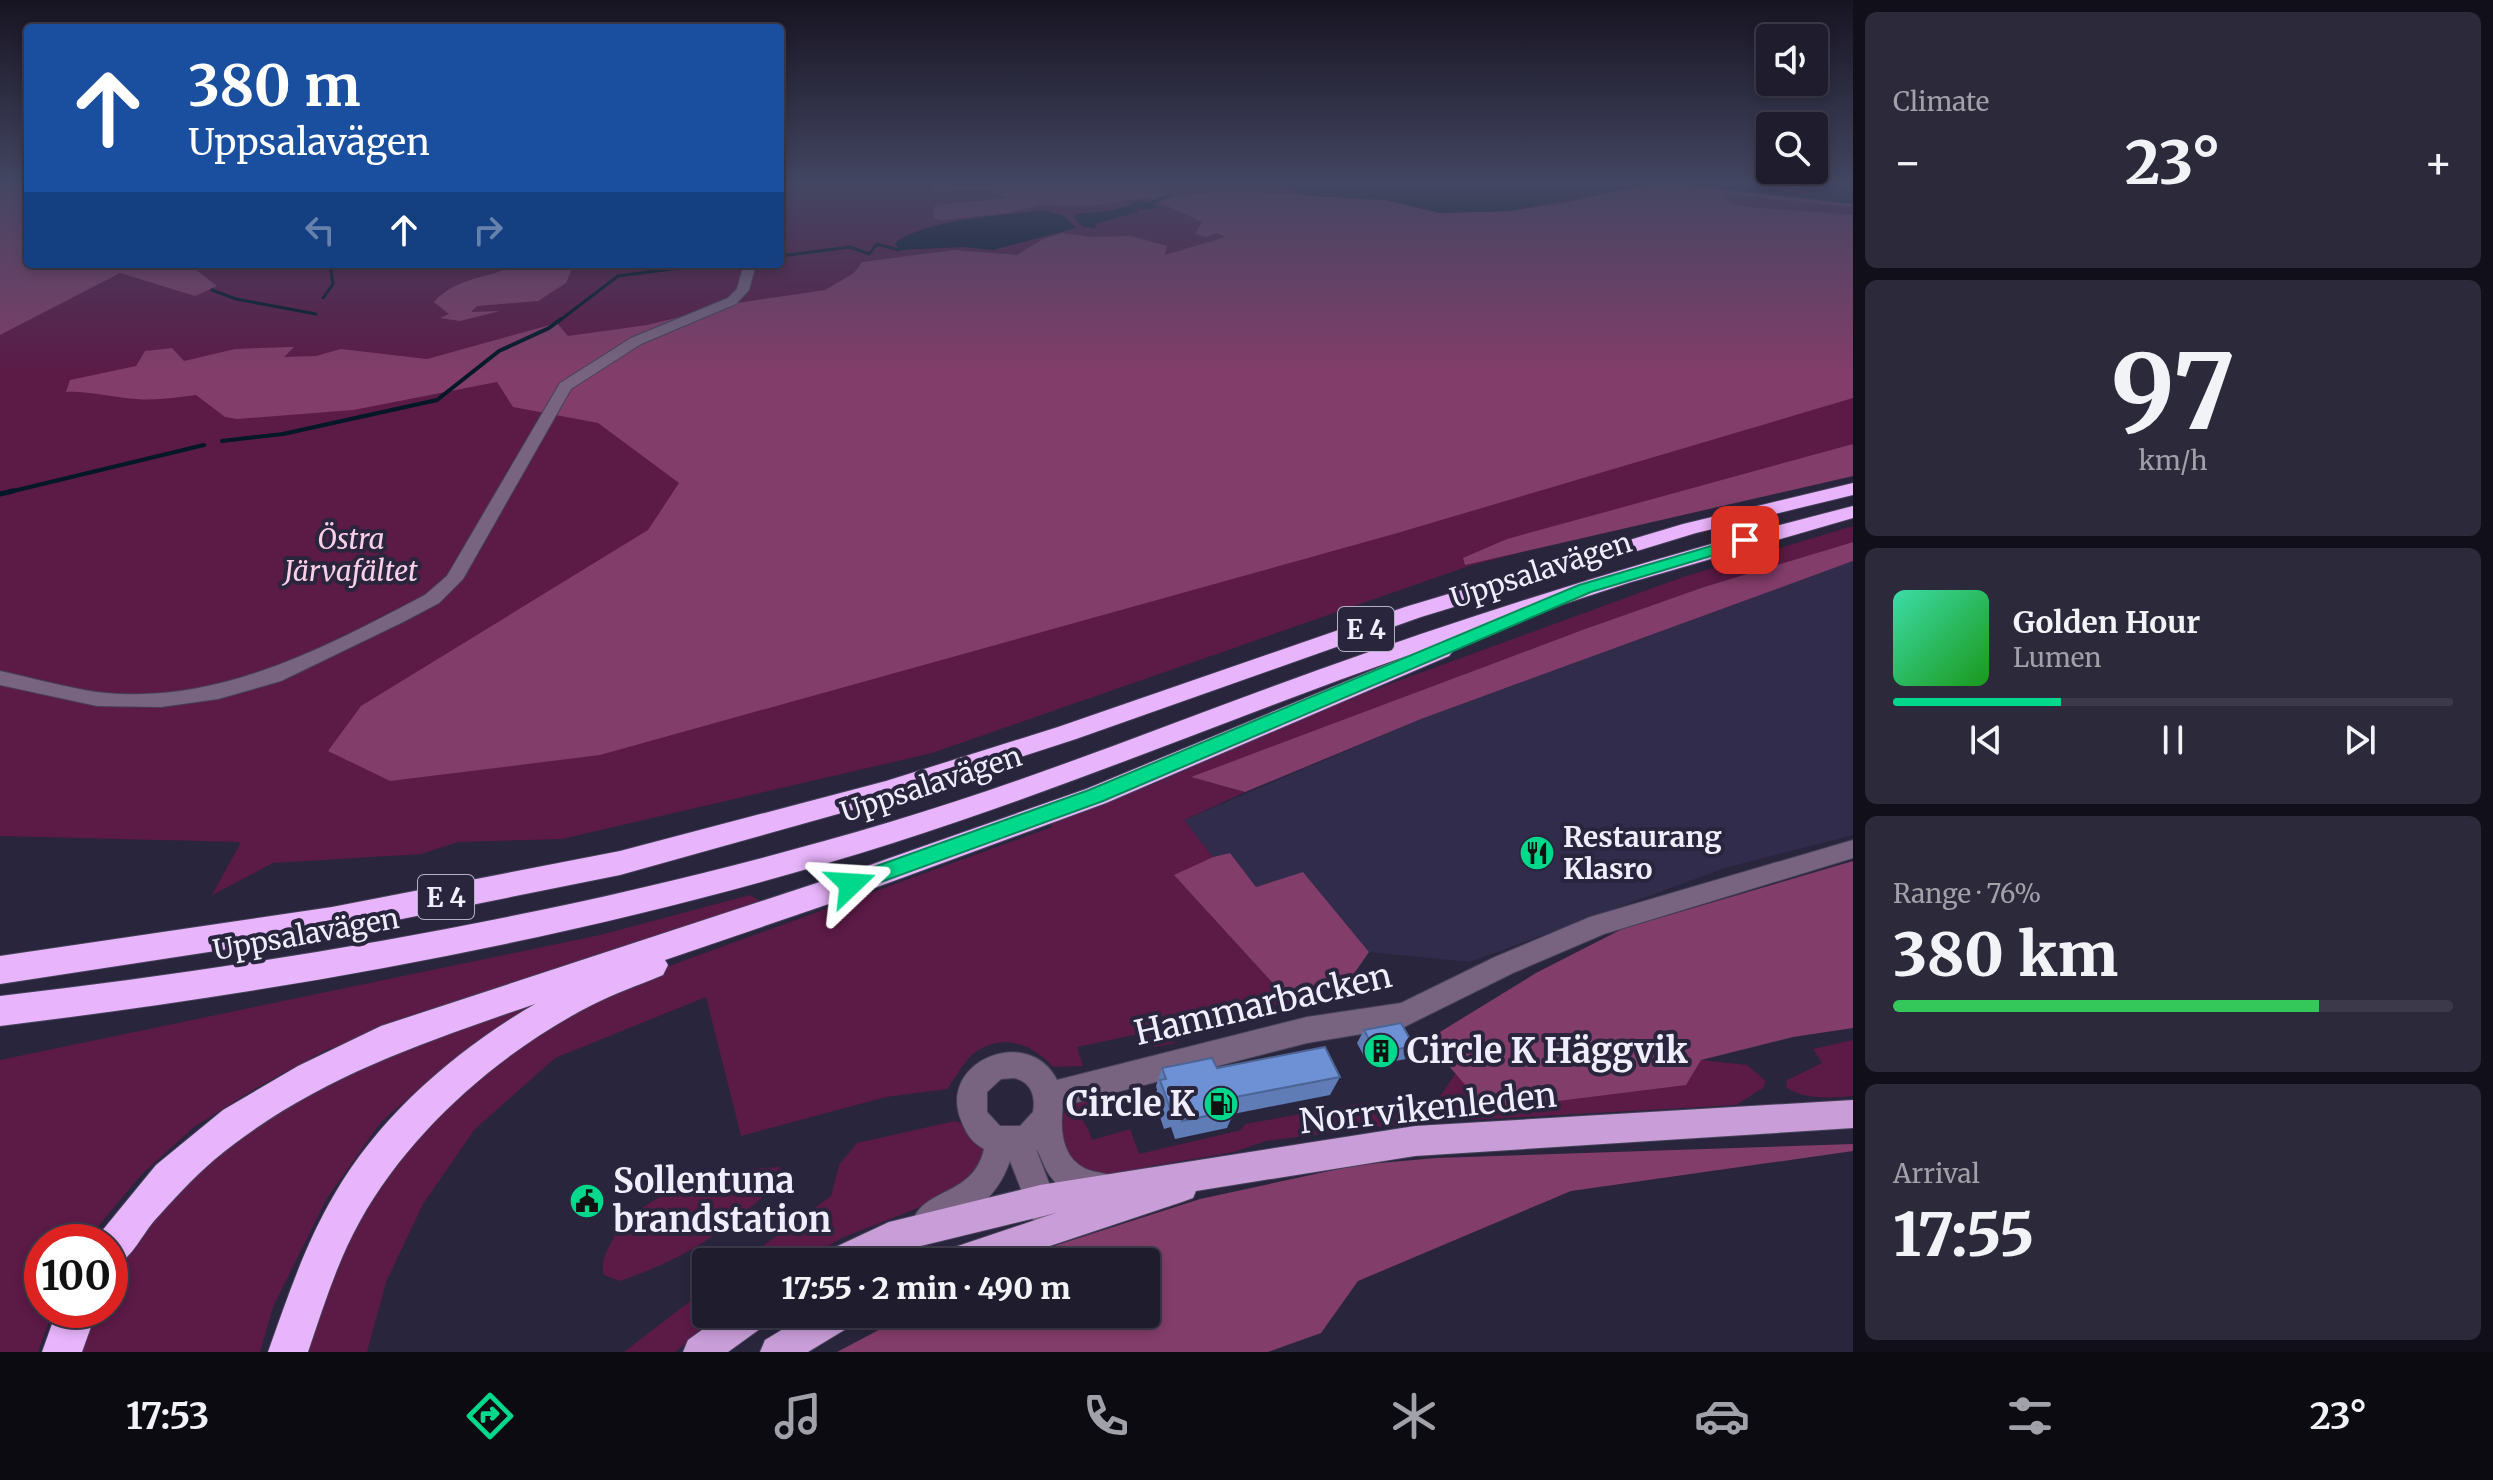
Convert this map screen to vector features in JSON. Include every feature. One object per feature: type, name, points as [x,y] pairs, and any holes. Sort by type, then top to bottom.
[{"type":"highway","name":"Uppsalavägen","points":[[0,970],[332,920],[620,863],[886,791],[1067,733],[1413,612],[1690,528],[1853,489]]},
{"type":"highway","name":"Uppsalavägen","points":[[0,1011],[328,966],[643,901],[889,834],[1089,767],[1388,654],[1585,588],[1691,555],[1853,512]]},
{"type":"highway","points":[[128,1226],[162,1182],[254,1107],[326,1068],[393,1037],[851,884],[1096,796],[1585,588]]},
{"type":"highway","points":[[288,1352],[303,1308],[349,1206],[405,1129],[498,1045],[576,997],[851,884]]},
{"type":"highway","points":[[62,1352],[71,1328]]},
{"type":"main road","name":"Norrvikenleden","points":[[981,1248],[1046,1214],[1122,1187],[1251,1165],[1415,1141],[1853,1114]]},
{"type":"main road","name":"Norrvikenleden","points":[[868,1248],[889,1238],[1046,1214],[1251,1165]]},
{"type":"main road","points":[[700,1352],[733,1328]]},
{"type":"main road","points":[[777,1352],[816,1328]]},
{"type":"street","points":[[0,678],[97,699],[161,700],[218,692],[285,672],[426,602],[454,579],[565,386],[636,341],[732,301],[743,290],[749,268]]},
{"type":"street","name":"Hammarbacken","points":[[1009,1141],[1031,1137],[1047,1110],[1130,1072],[1307,1030],[1404,1015],[1504,965],[1599,925],[1853,849]]},
{"type":"street","points":[[1046,1214],[1009,1141],[987,1134],[975,1121],[970,1108],[972,1089],[984,1072],[1005,1065],[1027,1069],[1043,1084],[1052,1152],[1074,1182],[1122,1187]]},
{"type":"street","points":[[889,1238],[969,1198],[988,1181],[1009,1141]]},
{"type":"shaded area","points":[[0,248],[24,248],[24,268],[201,268],[196,270],[217,286],[195,296],[120,273],[0,335]]},
{"type":"shaded area","points":[[1028,248],[1167,248],[1165,255],[1188,248],[1853,248],[1853,398],[1394,534],[600,755],[390,781],[328,751],[361,706],[648,530],[679,483],[598,423],[513,407],[497,382],[353,410],[237,419],[225,417],[196,395],[144,399],[66,392],[70,380],[136,366],[145,351],[172,348],[184,361],[235,349],[289,347],[294,347],[284,357],[316,356],[341,349],[427,359],[557,323],[568,336],[647,325],[737,303],[825,290],[854,273],[862,262],[954,250],[1017,255]]},
{"type":"shaded area","points":[[508,268],[572,268],[566,283],[538,301],[477,306],[471,312],[500,311],[460,321],[440,318],[449,314],[434,302],[443,294],[463,283]]},
{"type":"shaded area","points":[[1853,444],[1853,476],[1465,565],[1463,558],[1507,539]]},
{"type":"shaded area","points":[[1853,542],[1853,561],[1421,719],[1245,792],[1191,777],[1585,629],[1704,587]]},
{"type":"shaded area","points":[[1853,561],[1853,835],[1725,868],[1470,962],[1369,952],[1303,872],[1256,887],[1230,853],[1213,857],[1184,820],[1421,719]]},
{"type":"shaded area","points":[[1230,853],[1256,887],[1303,872],[1369,952],[1351,978],[1290,1002],[1174,875],[1213,857]]},
{"type":"shaded area","points":[[1853,861],[1853,1028],[1793,1037],[1701,1060],[1686,1085],[1487,1110],[1434,1046],[1440,1032],[1536,973],[1622,929]]},
{"type":"shaded area","points":[[1853,1144],[1853,1151],[1571,1191],[1358,1281],[1321,1333],[1268,1352],[837,1352],[882,1328],[1160,1328],[1160,1248],[1048,1248],[1200,1199],[1357,1165],[1436,1158]]},
{"type":"green space","name":"Östra Järvafältet","points":[[0,248],[24,248],[24,268],[784,268],[784,248],[1853,248],[1853,466],[1472,565],[932,753],[562,839],[458,842],[421,854],[273,863],[212,895],[241,842],[0,836]]},
{"type":"green space","points":[[1853,526],[1853,542],[1704,587],[1585,629],[1192,777],[1245,792],[1184,820],[1213,857],[1175,876],[1290,1002],[1170,1028],[1175,1043],[1154,1047],[1148,1032],[1077,1047],[1083,1066],[1053,1067],[1024,1046],[1002,1042],[990,1044],[969,1058],[947,1089],[886,1097],[741,1136],[706,997],[555,1058],[475,1129],[423,1204],[386,1282],[367,1352],[304,1352],[349,1235],[393,1168],[438,1113],[491,1062],[628,981],[1052,827],[1050,823],[1149,786],[1338,703],[1683,577]]},
{"type":"green space","points":[[750,895],[769,906],[551,983],[326,1050],[256,1088],[194,1127],[142,1174],[100,1224],[24,1224],[24,1328],[47,1328],[38,1352],[0,1352],[0,1060],[600,935]]},
{"type":"green space","points":[[548,995],[451,1061],[381,1122],[327,1198],[273,1307],[260,1352],[83,1352],[90,1328],[128,1328],[128,1249],[158,1210],[240,1132],[363,1061]]},
{"type":"green space","points":[[1853,1040],[1853,1096],[1809,1096],[1786,1087],[1787,1080],[1822,1063],[1813,1049]]},
{"type":"green space","points":[[1701,1060],[1747,1065],[1766,1081],[1763,1088],[1736,1105],[1399,1124],[1266,1141],[1234,1152],[1152,1166],[1109,1178],[1069,1164],[1057,1124],[1073,1103],[1115,1090],[1118,1093],[1078,1110],[1092,1140],[1130,1129],[1139,1154],[1241,1130],[1245,1124],[1356,1104],[1438,1099],[1456,1073],[1488,1110]]},
{"type":"green space","points":[[955,1121],[974,1130],[984,1149],[981,1164],[969,1179],[949,1192],[840,1239],[827,1248],[760,1248],[831,1196],[839,1165],[857,1143]]},
{"type":"green space","points":[[779,1167],[787,1175],[729,1225],[691,1250],[620,1281],[604,1275],[604,1257],[617,1233],[646,1205],[691,1181],[731,1171]]},
{"type":"green space","points":[[692,1300],[692,1328],[706,1328],[675,1352],[624,1352]]},
{"type":"water","points":[[898,248],[940,248],[899,250]]},
{"type":"building","points":[[1401,1023],[1414,1046],[1383,1052],[1373,1047],[1364,1030]]},
{"type":"building","points":[[1325,1047],[1340,1077],[1230,1098],[1235,1110],[1182,1121],[1177,1109],[1171,1111],[1160,1080],[1166,1079],[1162,1068],[1212,1058],[1217,1068]]},
{"type":"waterway","points":[[784,255],[841,248]]},
{"type":"waterway","points":[[853,248],[869,254],[874,248]]},
{"type":"waterway","points":[[892,248],[899,250]]},
{"type":"waterway","points":[[323,298],[333,284],[331,268]]},
{"type":"waterway","points":[[559,321],[618,276],[679,268]]},
{"type":"waterway","points":[[212,290],[236,299],[316,314]]},
{"type":"waterway","points":[[222,441],[283,434],[437,400],[499,351],[549,328],[561,319]]},
{"type":"waterway","points":[[5,493],[204,445]]},
{"type":"waterway","points":[[0,494],[13,491]]},
{"type":"place","name":"Restaurang Klasro","points":[[1537,853]]},
{"type":"place","name":"Circle K Häggvik","points":[[1381,1051]]},
{"type":"place","name":"Circle K","points":[[1221,1104]]},
{"type":"place","name":"Sollentuna brandstation","points":[[587,1201]]},
{"type":"route","points":[[851,884],[1096,796],[1585,588],[1745,540]]}]
